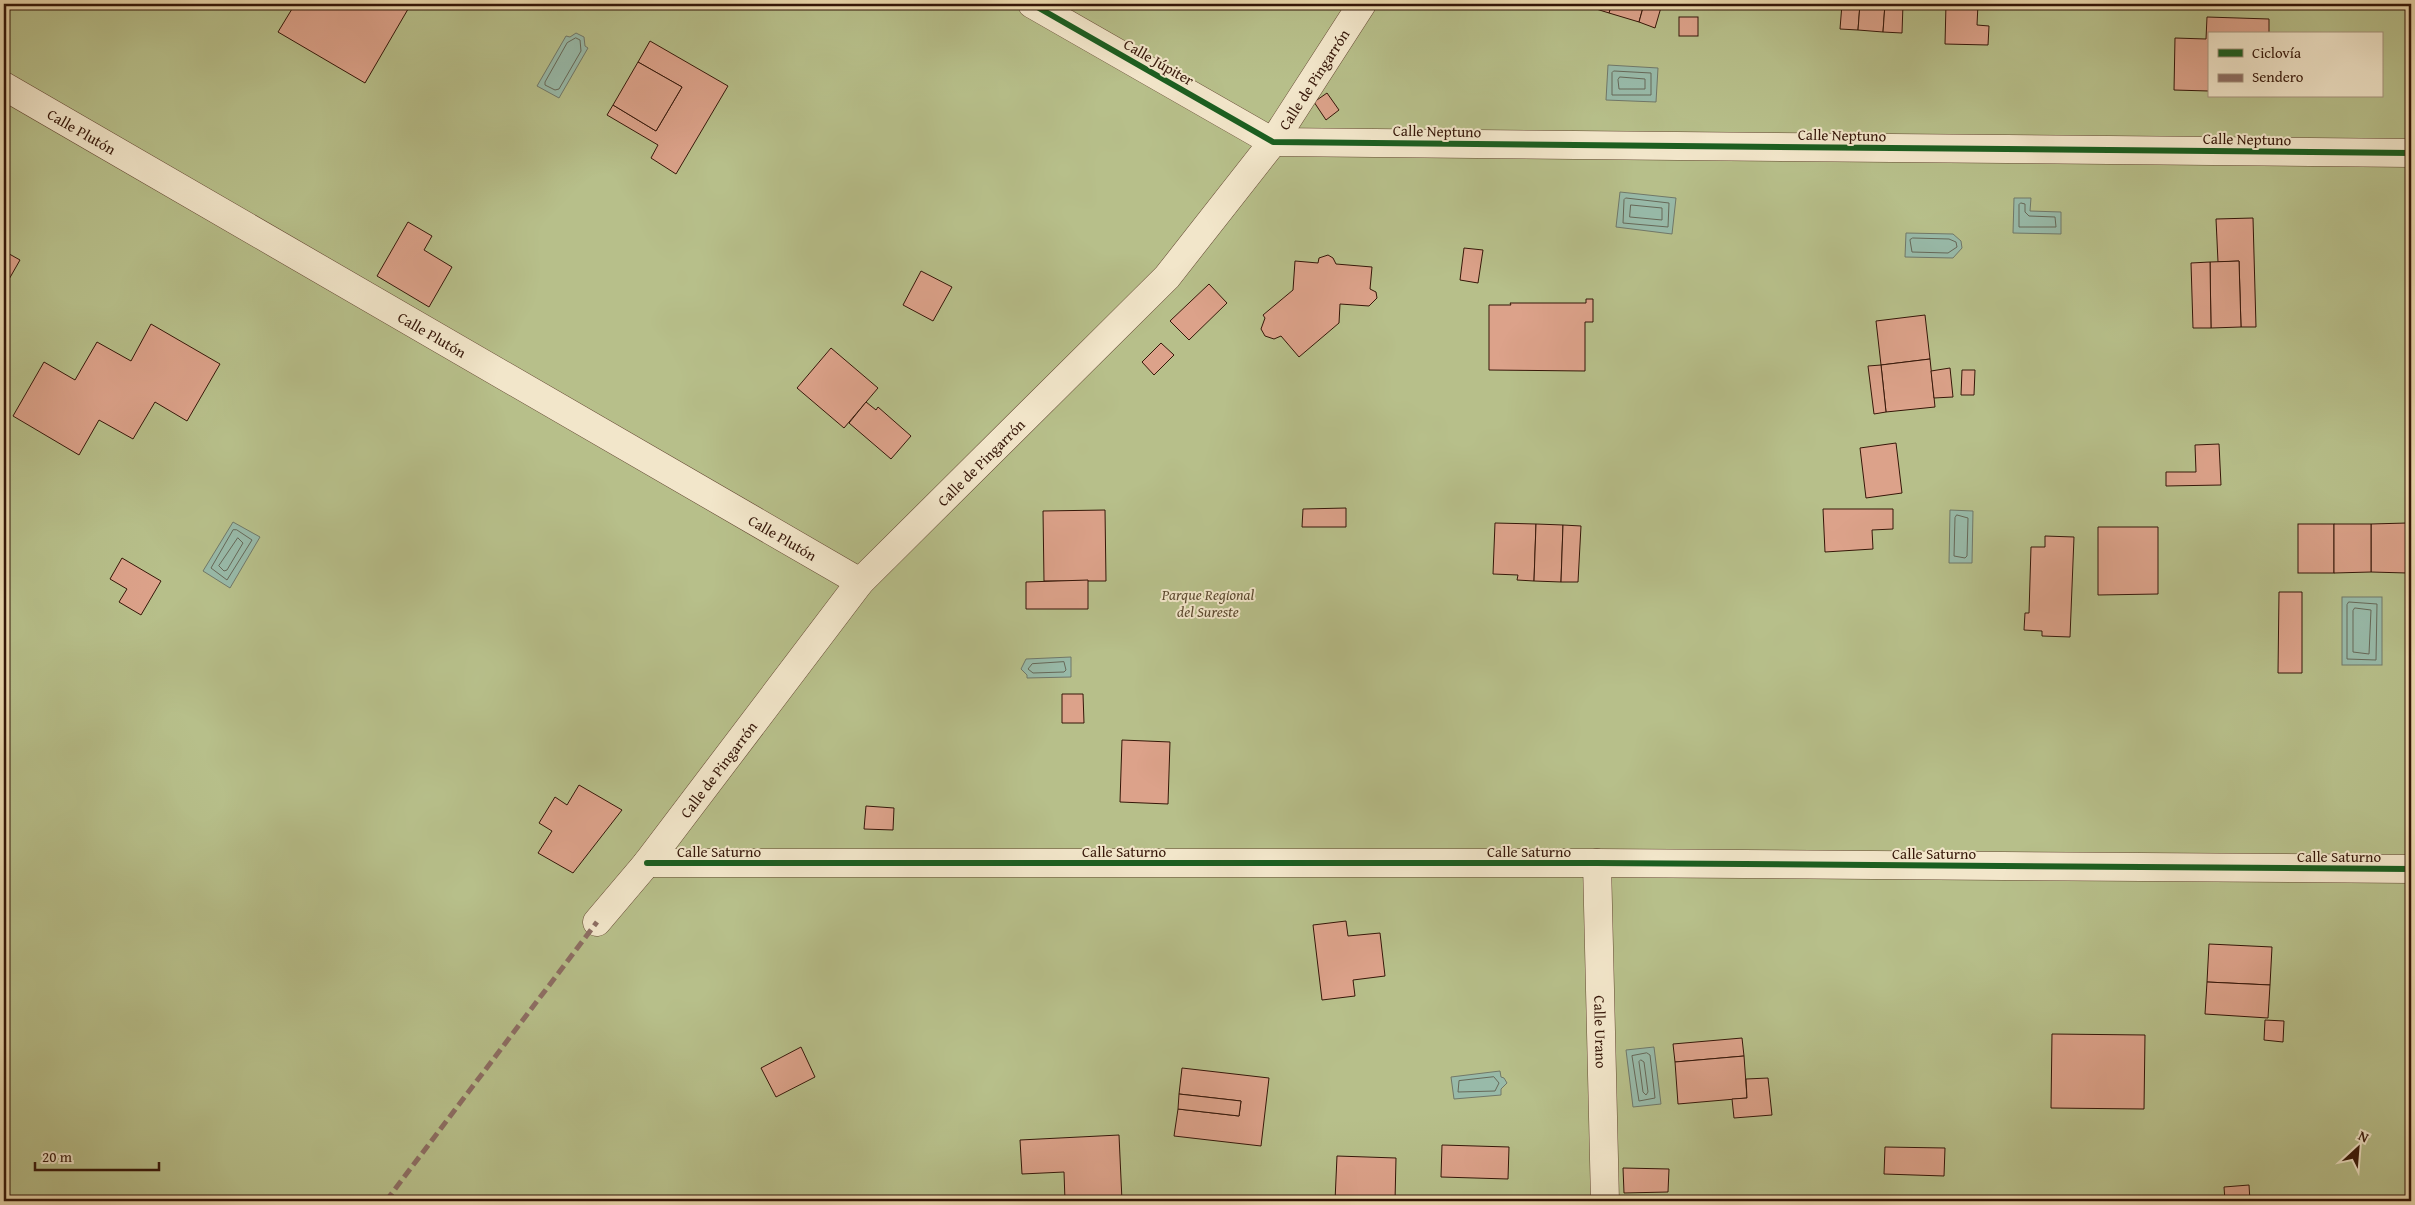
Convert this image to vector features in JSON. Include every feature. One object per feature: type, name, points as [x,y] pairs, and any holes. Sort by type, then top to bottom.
[{"type":"street","name":"Calle Júpiter","points":[[1032,4],[1273,142]]},
{"type":"street","name":"Calle de Pingarrón","points":[[598,922],[647,863],[860,582],[1167,277],[1273,142],[1362,4]]},
{"type":"street","name":"Calle Plutón","points":[[4,86],[860,582]]},
{"type":"street","name":"Calle Neptuno","points":[[1273,142],[2411,153]]},
{"type":"street","name":"Calle Saturno","points":[[647,863],[1597,863],[2411,869]]},
{"type":"street","name":"Calle Urano","points":[[1597,863],[1605,1201]]},
{"type":"green space","name":"Parque Regional del Sureste","points":[[4,4],[2411,4],[2411,1201],[4,1201]]},
{"type":"water","points":[[576,33],[584,37],[585,46],[588,48],[559,98],[537,86],[566,36],[570,37]]},
{"type":"water","points":[[1608,65],[1658,68],[1656,102],[1606,100]]},
{"type":"water","points":[[1620,192],[1676,198],[1672,234],[1616,227]]},
{"type":"water","points":[[2014,198],[2031,198],[2030,211],[2061,212],[2061,234],[2013,233]]},
{"type":"water","points":[[1906,233],[1953,234],[1961,241],[1962,248],[1953,258],[1905,257]]},
{"type":"water","points":[[1950,510],[1973,511],[1972,563],[1949,563]]},
{"type":"water","points":[[233,522],[260,537],[230,588],[203,571]]},
{"type":"water","points":[[2342,597],[2382,597],[2382,665],[2342,665]]},
{"type":"water","points":[[1071,657],[1071,677],[1027,678],[1027,675],[1021,669],[1026,659]]},
{"type":"water","points":[[1654,1047],[1661,1104],[1633,1107],[1626,1050]]},
{"type":"water","points":[[1500,1071],[1501,1077],[1507,1083],[1501,1089],[1501,1095],[1454,1099],[1451,1077]]},
{"type":"building","points":[[295,4],[411,4],[365,83],[278,32]]},
{"type":"building","points":[[1594,4],[1612,4],[1609,13],[1593,8]]},
{"type":"building","points":[[1612,4],[1644,4],[1639,22],[1609,13]]},
{"type":"building","points":[[1644,4],[1662,4],[1655,28],[1639,22]]},
{"type":"building","points":[[1842,4],[1860,4],[1858,30],[1840,29]]},
{"type":"building","points":[[1860,4],[1885,4],[1883,32],[1858,30]]},
{"type":"building","points":[[1885,4],[1903,4],[1902,33],[1883,32]]},
{"type":"building","points":[[1946,4],[1978,4],[1977,25],[1989,26],[1988,45],[1945,44]]},
{"type":"building","points":[[1679,17],[1698,17],[1698,36],[1679,36]]},
{"type":"building","points":[[2207,17],[2269,19],[2269,32],[2208,32],[2208,91],[2174,90],[2175,38],[2206,39]]},
{"type":"building","points":[[650,41],[728,86],[676,174],[651,158],[658,145],[607,115],[613,105],[656,131],[682,87],[638,62]]},
{"type":"building","points":[[638,62],[682,87],[656,131],[613,105]]},
{"type":"building","points":[[1327,93],[1339,110],[1326,120],[1314,102]]},
{"type":"building","points":[[2253,218],[2256,327],[2241,327],[2239,261],[2218,262],[2216,219]]},
{"type":"building","points":[[408,222],[432,236],[424,250],[452,267],[429,307],[377,276]]},
{"type":"building","points":[[1464,248],[1483,250],[1478,283],[1460,280]]},
{"type":"building","points":[[4,251],[20,260],[4,288]]},
{"type":"building","points":[[1328,255],[1333,258],[1336,264],[1372,267],[1370,289],[1376,292],[1377,298],[1369,306],[1340,304],[1339,323],[1299,357],[1281,336],[1274,339],[1265,336],[1261,329],[1265,318],[1263,315],[1293,290],[1295,261],[1318,263],[1319,258]]},
{"type":"building","points":[[2239,261],[2241,327],[2211,328],[2210,262]]},
{"type":"building","points":[[2210,262],[2211,328],[2193,328],[2191,263]]},
{"type":"building","points":[[921,271],[952,287],[933,321],[903,305]]},
{"type":"building","points":[[1209,284],[1227,303],[1189,340],[1170,321]]},
{"type":"building","points":[[1586,299],[1593,299],[1593,322],[1585,322],[1585,371],[1489,370],[1489,305],[1511,305],[1510,303],[1586,303]]},
{"type":"building","points":[[1925,315],[1930,359],[1881,365],[1876,321]]},
{"type":"building","points":[[151,324],[220,364],[187,421],[155,402],[133,439],[99,420],[79,455],[13,416],[44,362],[75,380],[97,342],[131,361]]},
{"type":"building","points":[[1161,343],[1174,355],[1154,375],[1142,362]]},
{"type":"building","points":[[831,348],[878,388],[844,428],[797,388]]},
{"type":"building","points":[[1930,359],[1935,407],[1886,412],[1881,365]]},
{"type":"building","points":[[1881,365],[1886,412],[1874,414],[1868,366]]},
{"type":"building","points":[[1950,368],[1953,397],[1934,398],[1931,371]]},
{"type":"building","points":[[1962,370],[1975,370],[1974,395],[1961,395]]},
{"type":"building","points":[[866,402],[876,410],[878,407],[911,436],[891,459],[849,423]]},
{"type":"building","points":[[1896,443],[1902,493],[1866,498],[1860,448]]},
{"type":"building","points":[[2219,444],[2221,485],[2166,486],[2166,472],[2196,472],[2195,445]]},
{"type":"building","points":[[1346,508],[1346,527],[1302,527],[1303,509]]},
{"type":"building","points":[[1823,509],[1893,509],[1893,529],[1872,530],[1873,549],[1825,552]]},
{"type":"building","points":[[1105,510],[1106,581],[1044,581],[1043,511]]},
{"type":"building","points":[[1495,523],[1536,524],[1534,581],[1517,580],[1518,575],[1493,574]]},
{"type":"building","points":[[2407,523],[2407,573],[2371,572],[2371,524]]},
{"type":"building","points":[[1536,524],[1563,525],[1561,582],[1534,581]]},
{"type":"building","points":[[2298,524],[2334,524],[2334,573],[2298,573]]},
{"type":"building","points":[[2334,524],[2371,524],[2371,572],[2334,573]]},
{"type":"building","points":[[1563,525],[1581,526],[1578,582],[1561,582]]},
{"type":"building","points":[[2098,527],[2158,527],[2158,594],[2098,595]]},
{"type":"building","points":[[2045,536],[2074,537],[2070,637],[2042,636],[2042,631],[2024,630],[2025,613],[2029,613],[2031,547],[2045,547]]},
{"type":"building","points":[[122,558],[161,581],[141,615],[119,602],[127,589],[110,579]]},
{"type":"building","points":[[1088,580],[1088,609],[1026,609],[1026,582]]},
{"type":"building","points":[[2279,592],[2302,592],[2302,673],[2278,673]]},
{"type":"building","points":[[1062,694],[1083,694],[1084,723],[1062,723]]},
{"type":"building","points":[[1122,740],[1170,742],[1168,804],[1120,802]]},
{"type":"building","points":[[579,785],[622,810],[573,873],[538,853],[552,831],[539,823],[555,797],[567,805]]},
{"type":"building","points":[[866,806],[894,808],[893,830],[864,829]]},
{"type":"building","points":[[1346,921],[1348,936],[1380,933],[1385,976],[1353,980],[1355,996],[1322,1000],[1313,925]]},
{"type":"building","points":[[2209,944],[2272,947],[2270,985],[2207,982]]},
{"type":"building","points":[[2207,982],[2270,985],[2268,1018],[2205,1014]]},
{"type":"building","points":[[2265,1020],[2284,1021],[2283,1042],[2264,1040]]},
{"type":"building","points":[[2052,1034],[2145,1035],[2144,1109],[2051,1108]]},
{"type":"building","points":[[1742,1038],[1744,1056],[1675,1062],[1673,1044]]},
{"type":"building","points":[[801,1047],[815,1077],[776,1097],[761,1068]]},
{"type":"building","points":[[1744,1056],[1747,1098],[1678,1104],[1675,1062]]},
{"type":"building","points":[[1182,1068],[1269,1078],[1261,1146],[1174,1136],[1178,1109],[1239,1116],[1241,1101],[1179,1094]]},
{"type":"building","points":[[1768,1078],[1772,1115],[1734,1118],[1732,1099],[1747,1098],[1746,1079]]},
{"type":"building","points":[[1179,1094],[1241,1101],[1239,1116],[1178,1109]]},
{"type":"building","points":[[1119,1135],[1122,1201],[1065,1201],[1064,1172],[1022,1174],[1020,1140]]},
{"type":"building","points":[[1442,1145],[1509,1147],[1508,1179],[1441,1177]]},
{"type":"building","points":[[1885,1147],[1945,1148],[1944,1176],[1884,1174]]},
{"type":"building","points":[[1337,1156],[1396,1158],[1395,1201],[1335,1201]]},
{"type":"building","points":[[1623,1168],[1669,1169],[1668,1192],[1624,1193]]},
{"type":"building","points":[[2249,1185],[2250,1201],[2225,1201],[2224,1187]]},
{"type":"marked path","points":[[386,1201],[597,922]]},
{"type":"cycle path","points":[[1032,4],[1273,142],[2411,153]]},
{"type":"cycle path","points":[[647,863],[1597,863],[2411,869]]}]
